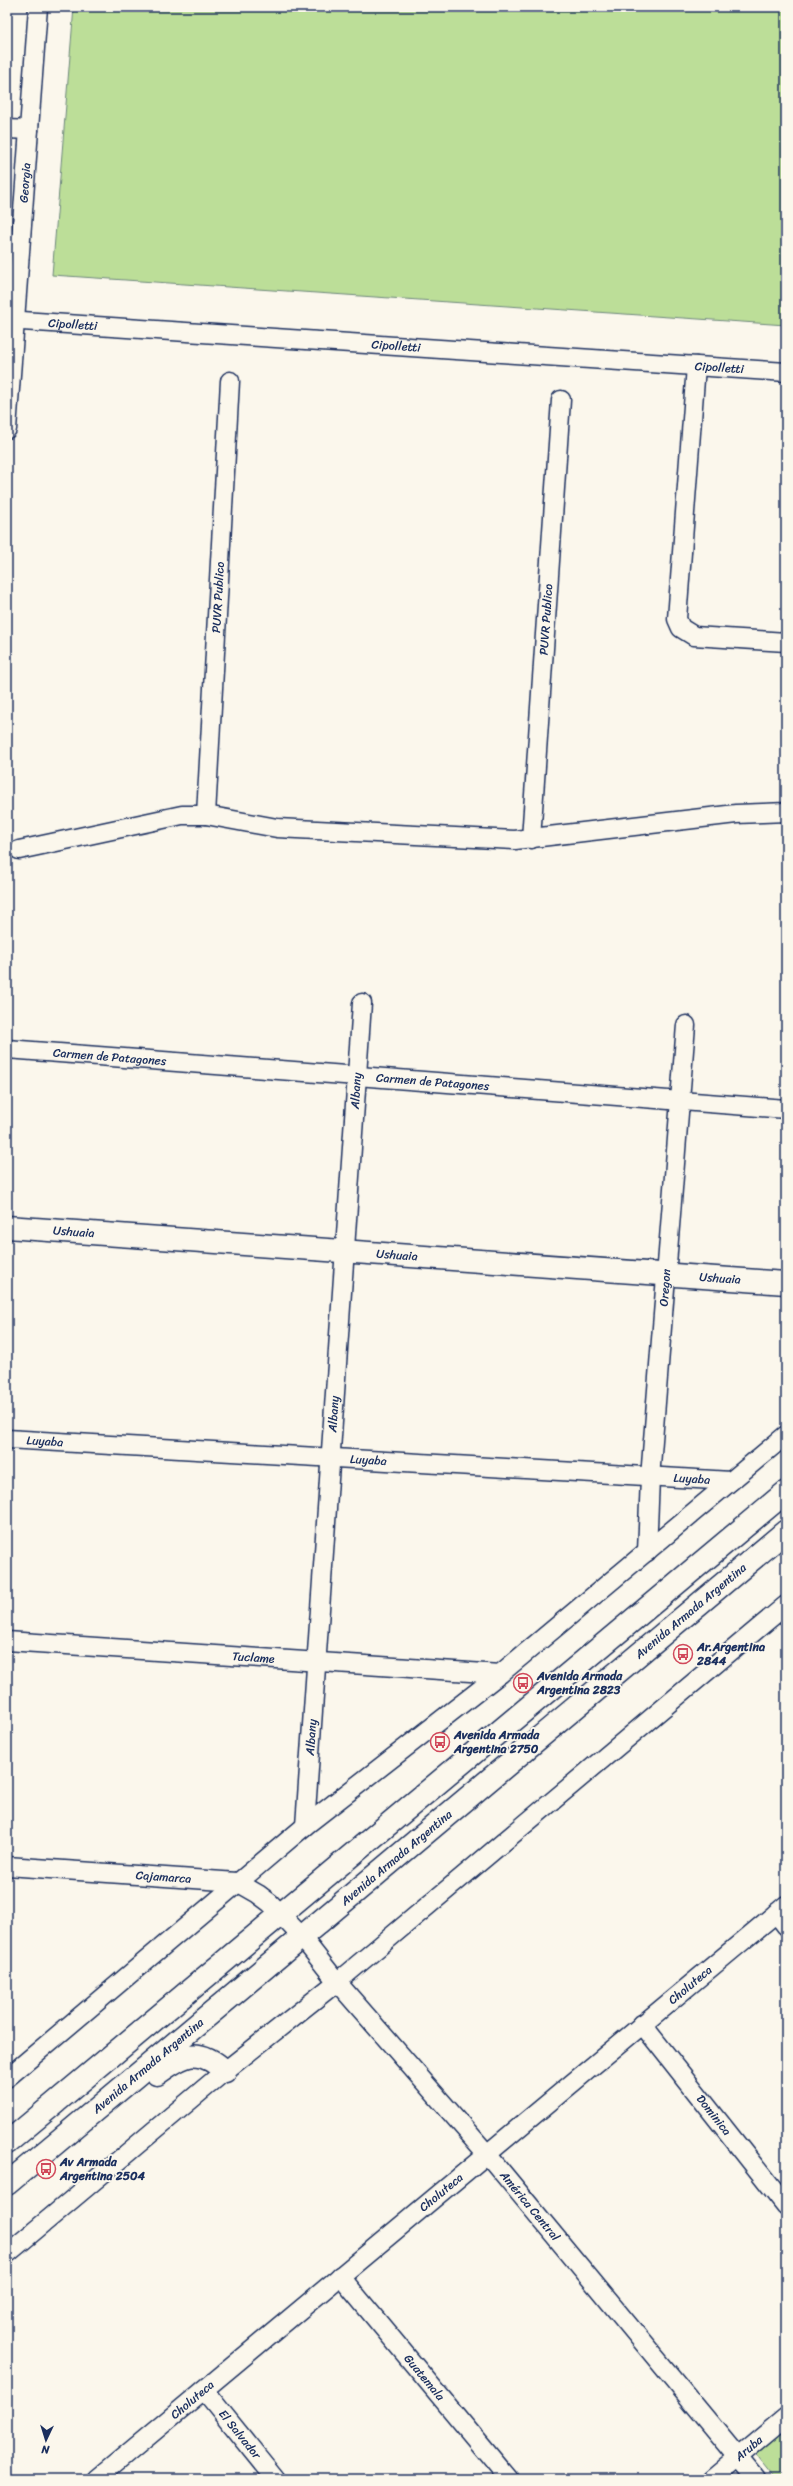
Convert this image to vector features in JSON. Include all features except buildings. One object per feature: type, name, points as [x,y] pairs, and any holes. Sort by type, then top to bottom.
[{"type":"main road","name":"Ushuaia","points":[[7,1227],[666,1273],[786,1283]]},
{"type":"main road","points":[[7,2143],[786,1492]]},
{"type":"main road","name":"Avenida Armada Argentina","points":[[7,2184],[90,2116],[300,1936],[786,1531]]},
{"type":"main road","points":[[90,2116],[115,2104],[178,2058],[191,2054],[202,2056],[225,2072]]},
{"type":"street","name":"Georgia","points":[[7,430],[11,320],[29,130],[38,7]]},
{"type":"street","points":[[7,129],[29,130]]},
{"type":"street","name":"Cipolletti","points":[[11,320],[786,372]]},
{"type":"street","points":[[696,366],[677,620],[681,628],[694,636],[786,642]]},
{"type":"street","name":"PUVR Publico","points":[[206,815],[230,380]]},
{"type":"street","name":"PUVR Publico","points":[[531,839],[561,400]]},
{"type":"street","points":[[19,850],[182,815],[206,815],[277,828],[515,840],[736,814],[786,812]]},
{"type":"street","name":"Albany","points":[[305,1826],[362,1003]]},
{"type":"street","name":"Oregon","points":[[647,1552],[650,1478],[686,1024]]},
{"type":"street","name":"Carmen de Patagones","points":[[7,1049],[786,1109]]},
{"type":"street","points":[[7,2078],[237,1882],[305,1826],[500,1674],[786,1435]]},
{"type":"street","name":"Luyaba","points":[[7,1439],[650,1478],[731,1481]]},
{"type":"street","points":[[7,2254],[225,2072],[337,1982],[786,1606]]},
{"type":"street","name":"Tuclame","points":[[7,1641],[500,1674]]},
{"type":"street","name":"Cajamarca","points":[[7,1866],[237,1882],[258,1894],[281,1914],[300,1936]]},
{"type":"street","name":"Choluteca","points":[[96,2479],[642,2024],[783,1915]]},
{"type":"street","name":"América Central","points":[[300,1936],[337,1982],[487,2154],[756,2479]]},
{"type":"street","name":"Dominica","points":[[642,2024],[786,2206]]},
{"type":"street","name":"Guatemala","points":[[340,2276],[508,2479]]},
{"type":"street","name":"El Salvador","points":[[204,2390],[276,2479]]},
{"type":"street","name":"Aruba","points":[[712,2479],[786,2417]]},
{"type":"green space","points":[[74,7],[786,7],[786,325],[52,275]]},
{"type":"green space","points":[[786,2429],[786,2479],[776,2479],[756,2454]]},
{"type":"place","name":"Ar.Argentina 2844","points":[[683,1654]]},
{"type":"place","name":"Avenida Armada Argentina 2823","points":[[523,1683]]},
{"type":"place","name":"Avenida Armada Argentina 2750","points":[[440,1742]]},
{"type":"place","name":"Av Armada Argentina 2504","points":[[46,2169]]}]
